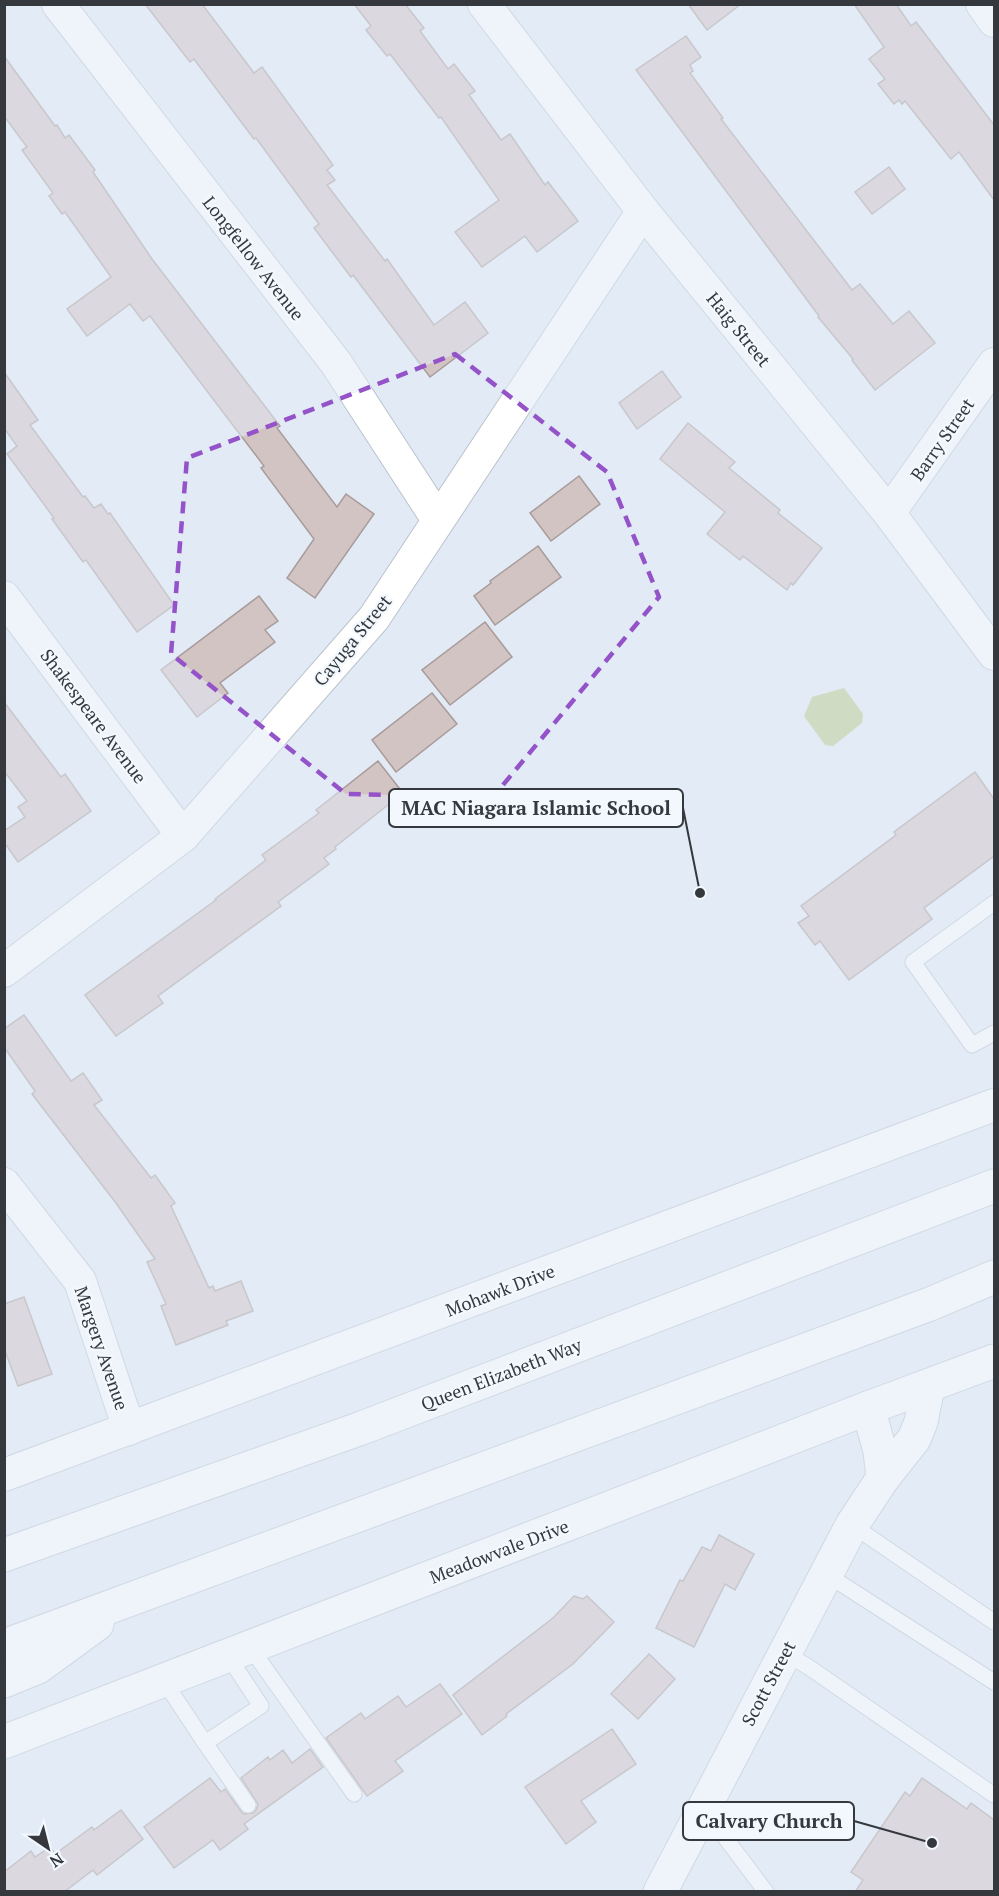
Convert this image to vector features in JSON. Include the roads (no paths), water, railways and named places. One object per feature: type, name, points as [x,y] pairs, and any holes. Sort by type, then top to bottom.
[{"type":"main road","name":"Queen Elizabeth Way","points":[[4,1555],[358,1429],[994,1186]]},
{"type":"main road","points":[[4,1646],[930,1304],[994,1277]]},
{"type":"main road","name":"Meadowvale Drive","points":[[4,1742],[994,1361]]},
{"type":"main road","name":"Scott Street","points":[[660,1892],[852,1525],[883,1478],[914,1439],[921,1422],[928,1386]]},
{"type":"main road","points":[[868,1408],[880,1451],[883,1478]]},
{"type":"main road","points":[[4,1681],[38,1667],[129,1600]]},
{"type":"street","name":"Longfellow Avenue","points":[[58,4],[336,363],[438,519]]},
{"type":"street","name":"Haig Street","points":[[484,4],[643,211],[889,513],[994,654]]},
{"type":"street","points":[[982,4],[994,21]]},
{"type":"street","name":"Cayuga Street","points":[[4,971],[183,836],[374,618],[643,211]]},
{"type":"street","name":"Barry Street","points":[[889,513],[994,364]]},
{"type":"street","name":"Shakespeare Avenue","points":[[4,597],[183,836]]},
{"type":"street","name":"Mohawk Drive","points":[[4,1475],[994,1105]]},
{"type":"street","name":"Margery Avenue","points":[[4,1184],[80,1281],[129,1429]]},
{"type":"lane","points":[[994,903],[913,962],[972,1045],[994,1033]]},
{"type":"lane","points":[[852,1525],[994,1622]]},
{"type":"lane","points":[[826,1574],[994,1682]]},
{"type":"lane","points":[[205,1743],[261,1706],[239,1651]]},
{"type":"lane","points":[[239,1651],[354,1794]]},
{"type":"lane","points":[[784,1652],[994,1795]]},
{"type":"lane","points":[[164,1681],[248,1805]]},
{"type":"lane","points":[[701,1811],[724,1836],[766,1892]]},
{"type":"place","name":"MAC Niagara Islamic School","points":[[700,893]]},
{"type":"place","name":"Calvary Church","points":[[932,1843]]}]
